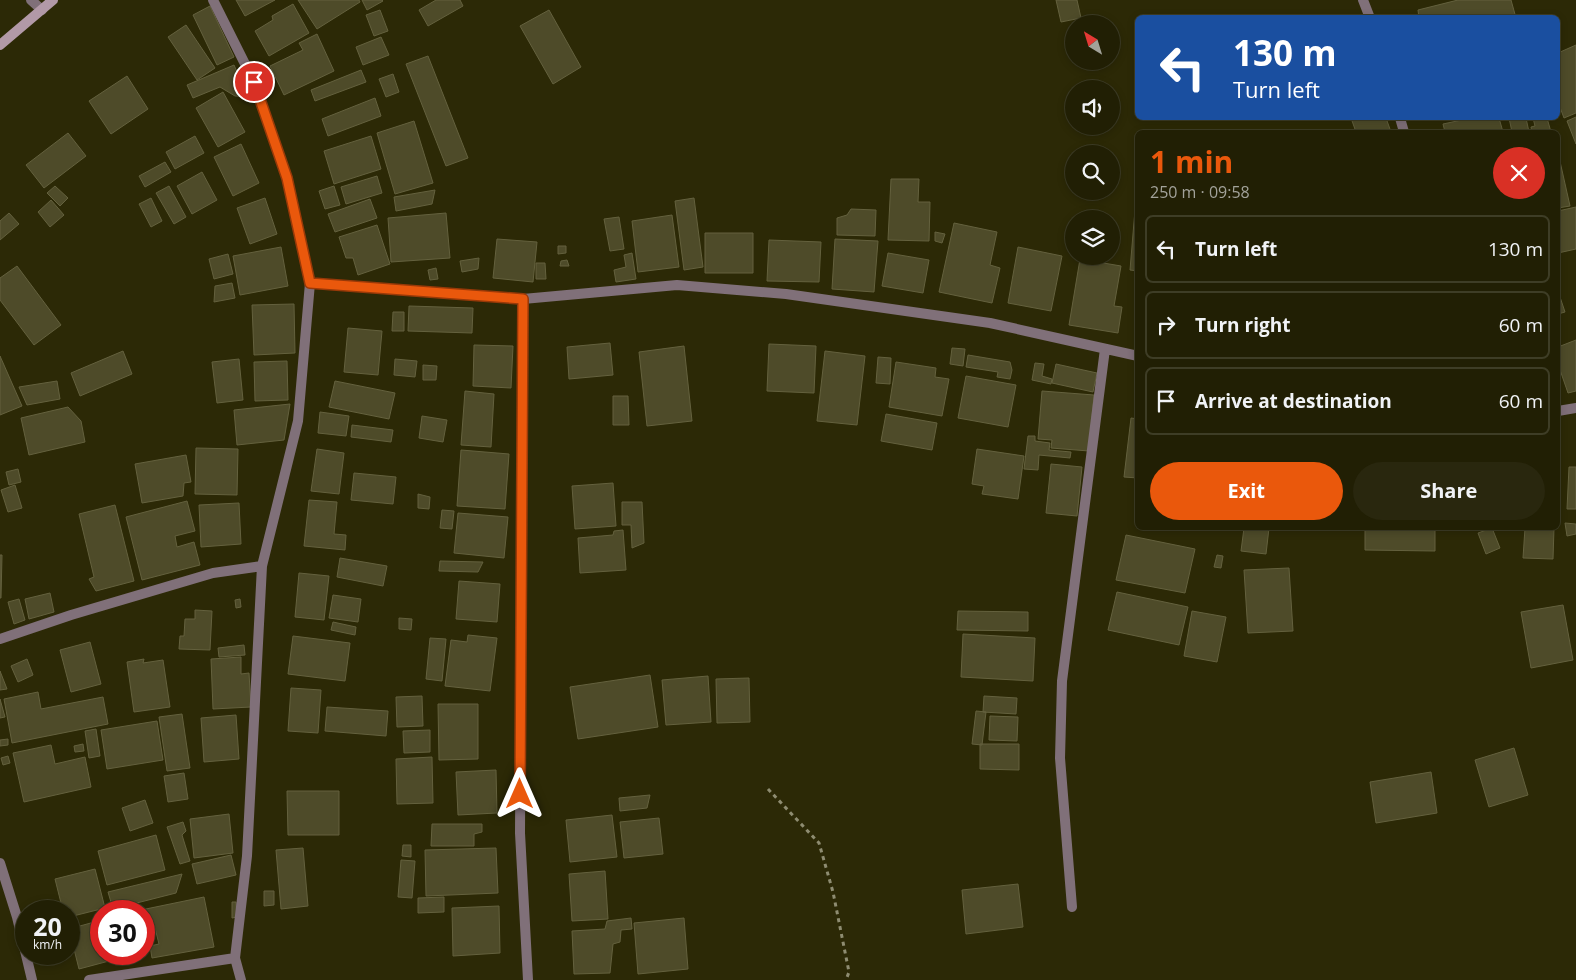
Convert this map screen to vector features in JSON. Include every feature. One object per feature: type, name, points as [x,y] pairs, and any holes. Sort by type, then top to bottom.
[{"type":"main road","points":[[0,45],[53,0]]},
{"type":"street","points":[[31,0],[42,10]]},
{"type":"street","points":[[213,0],[254,82],[287,178],[310,283],[298,421],[262,566],[246,856],[235,958],[241,980]]},
{"type":"street","points":[[1363,0],[1369,15]]},
{"type":"street","points":[[310,283],[523,299],[677,285],[786,294],[990,323],[1135,355]]},
{"type":"street","points":[[523,299],[520,833],[528,980]]},
{"type":"street","points":[[1072,907],[1060,758],[1062,681],[1105,349]]},
{"type":"street","points":[[1560,411],[1576,408]]},
{"type":"street","points":[[0,639],[71,615],[213,573],[262,566]]},
{"type":"street","points":[[0,864],[17,917],[32,980]]},
{"type":"street","points":[[89,980],[235,958]]},
{"type":"path","points":[[768,788],[819,843],[833,892],[849,972],[846,980]]},
{"type":"building","points":[[236,0],[275,0],[245,16]]},
{"type":"building","points":[[298,0],[359,0],[360,2],[317,29]]},
{"type":"building","points":[[362,0],[382,0],[383,1],[367,10]]},
{"type":"building","points":[[436,0],[460,0],[463,6],[428,26],[419,10]]},
{"type":"building","points":[[1056,0],[1077,0],[1080,15],[1065,15],[1065,21],[1061,22]]},
{"type":"building","points":[[1458,0],[1511,0],[1515,15],[1419,15],[1418,10]]},
{"type":"building","points":[[293,4],[309,33],[269,56],[255,31],[273,20],[272,16]]},
{"type":"building","points":[[210,6],[234,57],[217,65],[193,15]]},
{"type":"building","points":[[380,10],[388,31],[374,36],[366,15]]},
{"type":"building","points":[[549,10],[581,67],[553,84],[520,26]]},
{"type":"building","points":[[186,25],[215,68],[197,80],[168,37]]},
{"type":"building","points":[[317,34],[334,71],[284,95],[270,66],[303,50],[299,43]]},
{"type":"building","points":[[381,37],[389,55],[363,65],[356,47]]},
{"type":"building","points":[[1576,45],[1576,113],[1564,118],[1560,107],[1560,52]]},
{"type":"building","points":[[428,56],[468,158],[446,166],[406,64]]},
{"type":"building","points":[[234,65],[248,97],[235,96],[220,87],[193,98],[187,85]]},
{"type":"building","points":[[361,70],[366,82],[315,101],[311,90]]},
{"type":"building","points":[[393,74],[399,92],[386,97],[379,79]]},
{"type":"building","points":[[127,76],[148,109],[111,134],[89,101]]},
{"type":"building","points":[[223,92],[245,132],[218,147],[196,108]]},
{"type":"building","points":[[375,98],[381,116],[328,136],[322,119]]},
{"type":"building","points":[[1576,117],[1576,144],[1567,121]]},
{"type":"building","points":[[1352,120],[1387,120],[1390,130],[1355,130]]},
{"type":"building","points":[[1462,120],[1500,120],[1502,130],[1444,130],[1443,124]]},
{"type":"building","points":[[1509,120],[1526,120],[1529,130],[1512,130]]},
{"type":"building","points":[[1534,120],[1548,120],[1550,130],[1532,130],[1531,127],[1535,126]]},
{"type":"building","points":[[414,121],[433,183],[395,194],[377,133]]},
{"type":"building","points":[[68,133],[86,156],[44,188],[26,165]]},
{"type":"building","points":[[195,136],[204,153],[175,169],[166,152]]},
{"type":"building","points":[[371,136],[381,169],[334,184],[324,151]]},
{"type":"building","points":[[241,144],[259,183],[233,196],[214,157]]},
{"type":"building","points":[[1560,161],[1570,206],[1560,208]]},
{"type":"building","points":[[165,162],[171,172],[145,187],[139,176]]},
{"type":"building","points":[[202,172],[217,200],[192,214],[177,186]]},
{"type":"building","points":[[377,176],[382,193],[346,204],[341,187]]},
{"type":"building","points":[[891,179],[919,179],[918,202],[930,202],[929,241],[888,240]]},
{"type":"building","points":[[55,186],[68,198],[60,206],[47,193]]},
{"type":"building","points":[[169,186],[186,217],[174,224],[156,193]]},
{"type":"building","points":[[334,186],[340,205],[325,209],[319,191]]},
{"type":"building","points":[[435,190],[432,204],[396,211],[394,197]]},
{"type":"building","points":[[151,198],[162,221],[151,227],[139,204]]},
{"type":"building","points":[[265,198],[277,234],[250,244],[237,208]]},
{"type":"building","points":[[694,198],[703,267],[684,270],[675,201]]},
{"type":"building","points":[[370,199],[377,218],[335,232],[328,214]]},
{"type":"building","points":[[51,200],[64,215],[50,227],[38,212]]},
{"type":"building","points":[[1576,207],[1576,249],[1560,253],[1560,211]]},
{"type":"building","points":[[851,209],[876,210],[875,236],[837,235],[837,218],[847,215]]},
{"type":"building","points":[[1135,210],[1135,271],[1130,270]]},
{"type":"building","points":[[9,213],[19,224],[0,240],[0,221]]},
{"type":"building","points":[[446,213],[450,258],[391,262],[388,218]]},
{"type":"building","points":[[672,215],[679,267],[638,272],[632,221]]},
{"type":"building","points":[[619,217],[624,249],[610,251],[604,219]]},
{"type":"building","points":[[954,223],[997,232],[990,265],[1000,268],[992,303],[939,292]]},
{"type":"building","points":[[377,225],[390,264],[358,275],[353,258],[346,258],[339,237]]},
{"type":"building","points":[[935,232],[945,234],[942,243],[935,241]]},
{"type":"building","points":[[705,233],[753,233],[753,273],[705,273]]},
{"type":"building","points":[[497,239],[537,242],[533,282],[493,278]]},
{"type":"building","points":[[835,239],[878,241],[874,292],[832,289]]},
{"type":"building","points":[[769,240],[821,242],[819,282],[767,281]]},
{"type":"building","points":[[558,246],[566,246],[566,253],[558,254]]},
{"type":"building","points":[[281,247],[288,286],[240,295],[233,256]]},
{"type":"building","points":[[1018,247],[1062,256],[1051,311],[1008,303]]},
{"type":"building","points":[[632,253],[636,279],[616,282],[614,270],[626,267],[624,255]]},
{"type":"building","points":[[888,253],[929,260],[923,293],[882,286]]},
{"type":"building","points":[[228,254],[233,274],[214,279],[209,259]]},
{"type":"building","points":[[479,258],[478,269],[462,272],[460,261]]},
{"type":"building","points":[[567,260],[569,266],[560,266],[561,261]]},
{"type":"building","points":[[536,263],[545,263],[546,279],[536,279]]},
{"type":"building","points":[[1079,265],[1121,266],[1114,306],[1122,307],[1118,333],[1069,325]]},
{"type":"building","points":[[17,266],[61,325],[34,345],[0,300],[0,278]]},
{"type":"building","points":[[436,268],[438,279],[430,280],[428,270]]},
{"type":"building","points":[[232,283],[235,298],[214,302],[215,286]]},
{"type":"building","points":[[1560,297],[1565,312],[1560,313]]},
{"type":"building","points":[[294,304],[295,353],[254,355],[252,305]]},
{"type":"building","points":[[409,306],[473,308],[472,333],[408,331]]},
{"type":"building","points":[[393,312],[404,312],[404,331],[392,331]]},
{"type":"building","points":[[348,328],[382,331],[378,375],[344,372]]},
{"type":"building","points":[[1576,340],[1576,391],[1568,393],[1560,370],[1560,346]]},
{"type":"building","points":[[610,343],[613,375],[569,379],[567,347]]},
{"type":"building","points":[[769,344],[816,346],[814,393],[767,391]]},
{"type":"building","points":[[474,345],[513,346],[511,388],[473,386]]},
{"type":"building","points":[[684,346],[692,421],[647,426],[639,352]]},
{"type":"building","points":[[952,348],[965,349],[963,366],[950,364]]},
{"type":"building","points":[[123,351],[132,374],[80,396],[71,373]]},
{"type":"building","points":[[825,351],[865,356],[857,425],[817,421]]},
{"type":"building","points":[[968,355],[1010,362],[1012,370],[1010,379],[997,377],[998,372],[966,367]]},
{"type":"building","points":[[0,356],[22,406],[0,415]]},
{"type":"building","points":[[878,357],[891,358],[890,384],[876,383]]},
{"type":"building","points":[[239,359],[243,400],[217,403],[212,362]]},
{"type":"building","points":[[395,359],[417,361],[415,377],[394,375]]},
{"type":"building","points":[[287,361],[288,400],[255,401],[254,362]]},
{"type":"building","points":[[896,362],[936,368],[935,377],[949,379],[942,416],[889,407]]},
{"type":"building","points":[[1035,363],[1044,364],[1042,376],[1052,379],[1051,384],[1032,380]]},
{"type":"building","points":[[1056,364],[1097,373],[1093,392],[1052,383]]},
{"type":"building","points":[[423,365],[437,366],[436,380],[423,380]]},
{"type":"building","points":[[966,376],[1016,385],[1008,427],[958,418]]},
{"type":"building","points":[[57,381],[60,399],[27,405],[19,387]]},
{"type":"building","points":[[335,381],[395,393],[389,419],[329,407]]},
{"type":"building","points":[[465,391],[494,394],[491,447],[461,445]]},
{"type":"building","points":[[1042,391],[1094,395],[1089,451],[1051,448],[1052,440],[1038,439]]},
{"type":"building","points":[[613,396],[628,396],[629,425],[613,425]]},
{"type":"building","points":[[290,404],[284,440],[237,445],[234,410]]},
{"type":"building","points":[[68,407],[81,421],[85,442],[29,455],[21,418]]},
{"type":"building","points":[[320,412],[349,416],[346,436],[318,433]]},
{"type":"building","points":[[886,414],[937,423],[932,450],[881,441]]},
{"type":"building","points":[[422,416],[447,420],[443,442],[419,438]]},
{"type":"building","points":[[1131,418],[1135,419],[1135,478],[1124,477]]},
{"type":"building","points":[[352,425],[393,430],[391,442],[351,437]]},
{"type":"building","points":[[1028,436],[1035,436],[1035,441],[1050,443],[1049,450],[1071,452],[1070,458],[1039,455],[1038,470],[1024,469]]},
{"type":"building","points":[[196,448],[238,449],[237,495],[195,494]]},
{"type":"building","points":[[317,449],[344,453],[339,494],[311,491]]},
{"type":"building","points":[[977,449],[1024,456],[1018,499],[982,494],[984,486],[972,484]]},
{"type":"building","points":[[461,450],[509,454],[505,509],[457,506]]},
{"type":"building","points":[[186,455],[191,482],[184,483],[183,496],[142,503],[135,464]]},
{"type":"building","points":[[1051,464],[1082,467],[1077,516],[1046,513]]},
{"type":"building","points":[[1569,467],[1576,467],[1576,509],[1567,509]]},
{"type":"building","points":[[18,469],[21,482],[9,485],[6,472]]},
{"type":"building","points":[[354,473],[396,477],[393,504],[351,500]]},
{"type":"building","points":[[613,483],[616,526],[575,529],[572,486]]},
{"type":"building","points":[[15,485],[22,508],[8,512],[1,490]]},
{"type":"building","points":[[418,494],[430,497],[429,509],[418,508]]},
{"type":"building","points":[[309,500],[337,502],[334,534],[346,535],[345,550],[304,546]]},
{"type":"building","points":[[187,501],[195,531],[175,536],[177,547],[194,542],[200,565],[142,580],[126,517]]},
{"type":"building","points":[[622,502],[642,502],[644,543],[632,548],[631,525],[622,525]]},
{"type":"building","points":[[239,503],[241,544],[201,547],[199,505]]},
{"type":"building","points":[[115,505],[134,581],[96,591],[89,579],[94,577],[79,514]]},
{"type":"building","points":[[442,510],[454,511],[452,529],[440,528]]},
{"type":"building","points":[[458,513],[508,517],[504,558],[454,553]]},
{"type":"building","points":[[1565,523],[1576,524],[1576,534],[1567,536]]},
{"type":"building","points":[[623,530],[626,570],[580,573],[578,538],[613,535],[614,531]]},
{"type":"building","points":[[1244,530],[1269,530],[1266,554],[1241,551]]},
{"type":"building","points":[[1365,530],[1435,530],[1435,551],[1365,550]]},
{"type":"building","points":[[1493,530],[1500,548],[1486,554],[1478,533]]},
{"type":"building","points":[[1525,530],[1554,530],[1553,559],[1523,558]]},
{"type":"building","points":[[1126,535],[1195,549],[1185,593],[1116,580]]},
{"type":"building","points":[[0,555],[2,555],[1,598],[0,598]]},
{"type":"building","points":[[1217,555],[1223,556],[1221,568],[1214,567]]},
{"type":"building","points":[[340,558],[387,566],[383,586],[337,577]]},
{"type":"building","points":[[440,561],[483,562],[478,572],[439,571]]},
{"type":"building","points":[[1289,568],[1293,631],[1248,633],[1244,570]]},
{"type":"building","points":[[299,573],[329,576],[324,620],[295,617]]},
{"type":"building","points":[[459,581],[500,584],[497,622],[456,619]]},
{"type":"building","points":[[1117,592],[1188,607],[1179,645],[1108,630]]},
{"type":"building","points":[[50,593],[54,612],[29,619],[25,599]]},
{"type":"building","points":[[333,595],[361,599],[358,622],[329,618]]},
{"type":"building","points":[[19,599],[25,620],[14,624],[8,602]]},
{"type":"building","points":[[240,599],[241,607],[236,608],[235,600]]},
{"type":"building","points":[[1563,605],[1573,660],[1531,668],[1521,612]]},
{"type":"building","points":[[195,610],[212,611],[210,650],[179,649],[180,636],[184,636],[185,619],[195,619]]},
{"type":"building","points":[[958,611],[1028,612],[1028,631],[957,630]]},
{"type":"building","points":[[1192,611],[1226,617],[1217,662],[1184,656]]},
{"type":"building","points":[[399,618],[412,619],[411,630],[399,629]]},
{"type":"building","points":[[333,622],[356,627],[355,635],[331,630]]},
{"type":"building","points":[[963,634],[1035,638],[1033,681],[961,677]]},
{"type":"building","points":[[468,635],[497,638],[490,691],[445,686],[451,640],[467,642]]},
{"type":"building","points":[[293,636],[350,643],[345,681],[288,674]]},
{"type":"building","points":[[430,638],[446,639],[442,681],[426,679]]},
{"type":"building","points":[[90,642],[101,684],[71,692],[60,650]]},
{"type":"building","points":[[244,645],[245,655],[219,657],[218,648]]},
{"type":"building","points":[[241,657],[241,674],[249,673],[251,707],[213,709],[211,659]]},
{"type":"building","points":[[27,659],[33,675],[18,682],[11,666]]},
{"type":"building","points":[[144,659],[143,663],[163,660],[170,707],[134,712],[127,662]]},
{"type":"building","points":[[0,671],[7,689],[0,690]]},
{"type":"building","points":[[650,675],[658,727],[578,739],[570,687]]},
{"type":"building","points":[[708,676],[711,722],[666,725],[662,680]]},
{"type":"building","points":[[749,678],[750,722],[717,723],[716,679]]},
{"type":"building","points":[[291,688],[321,690],[318,733],[288,731]]},
{"type":"building","points":[[38,692],[41,709],[103,697],[108,724],[12,743],[4,699]]},
{"type":"building","points":[[422,696],[423,726],[397,727],[396,697]]},
{"type":"building","points":[[984,696],[1017,698],[1016,714],[983,712]]},
{"type":"building","points":[[0,699],[5,717],[0,718]]},
{"type":"building","points":[[438,704],[478,704],[478,759],[439,760]]},
{"type":"building","points":[[327,707],[388,711],[386,736],[325,731]]},
{"type":"building","points":[[976,711],[986,712],[982,745],[972,744]]},
{"type":"building","points":[[182,714],[190,768],[167,771],[159,717]]},
{"type":"building","points":[[236,715],[239,759],[204,762],[201,718]]},
{"type":"building","points":[[990,716],[1018,717],[1017,741],[989,740]]},
{"type":"building","points":[[157,721],[163,760],[107,769],[101,730]]},
{"type":"building","points":[[96,729],[100,756],[89,758],[85,731]]},
{"type":"building","points":[[430,730],[430,752],[404,753],[403,731]]},
{"type":"building","points":[[8,739],[8,745],[0,746],[0,740]]},
{"type":"building","points":[[83,744],[84,751],[75,752],[74,746]]},
{"type":"building","points":[[980,744],[1019,744],[1019,770],[980,769]]},
{"type":"building","points":[[51,745],[55,764],[85,757],[91,787],[24,802],[13,753]]},
{"type":"building","points":[[1514,748],[1528,795],[1489,807],[1475,760]]},
{"type":"building","points":[[8,756],[10,763],[3,765],[1,758]]},
{"type":"building","points":[[432,757],[433,803],[397,804],[396,759]]},
{"type":"building","points":[[496,770],[497,813],[458,815],[456,772]]},
{"type":"building","points":[[1431,772],[1437,813],[1376,823],[1370,782]]},
{"type":"building","points":[[184,773],[188,799],[168,802],[164,776]]},
{"type":"building","points":[[287,791],[339,791],[339,835],[288,835]]},
{"type":"building","points":[[650,795],[647,808],[620,811],[619,798]]},
{"type":"building","points":[[145,800],[153,823],[130,831],[122,808]]},
{"type":"building","points":[[229,814],[233,853],[194,858],[190,819]]},
{"type":"building","points":[[612,815],[617,857],[570,862],[566,820]]},
{"type":"building","points":[[659,818],[663,854],[624,858],[620,822]]},
{"type":"building","points":[[183,822],[186,831],[182,835],[190,861],[180,864],[167,827]]},
{"type":"building","points":[[432,824],[482,824],[482,832],[474,834],[474,846],[431,846]]},
{"type":"building","points":[[156,835],[165,870],[107,885],[98,851]]},
{"type":"building","points":[[403,845],[411,845],[411,857],[402,856]]},
{"type":"building","points":[[303,848],[308,906],[281,909],[276,850]]},
{"type":"building","points":[[496,848],[498,893],[426,896],[425,850]]},
{"type":"building","points":[[231,855],[236,875],[197,884],[192,864]]},
{"type":"building","points":[[401,860],[415,861],[412,898],[398,897]]},
{"type":"building","points":[[95,869],[103,900],[90,900],[90,912],[80,914],[80,900],[60,900],[55,879]]},
{"type":"building","points":[[605,871],[608,919],[572,921],[569,874]]},
{"type":"building","points":[[182,874],[176,893],[148,900],[110,900],[108,892]]},
{"type":"building","points":[[1018,884],[1023,927],[966,934],[962,890]]},
{"type":"building","points":[[264,891],[274,891],[274,905],[264,906]]},
{"type":"building","points":[[204,897],[214,947],[155,957],[155,945],[159,944],[155,928],[155,907]]},
{"type":"building","points":[[444,897],[444,912],[418,913],[418,898]]},
{"type":"building","points":[[232,902],[236,902],[237,917],[232,918]]},
{"type":"building","points":[[499,906],[500,953],[453,956],[452,908]]},
{"type":"building","points":[[631,918],[632,929],[621,930],[620,942],[613,944],[610,973],[574,974],[572,931],[605,929],[607,921]]},
{"type":"building","points":[[684,918],[688,969],[638,974],[634,923]]},
{"type":"building","points":[[90,923],[90,965],[94,965],[79,969],[78,965],[80,965],[80,926]]},
{"type":"route","points":[[254,82],[287,178],[310,283],[523,299],[520,794]]}]
